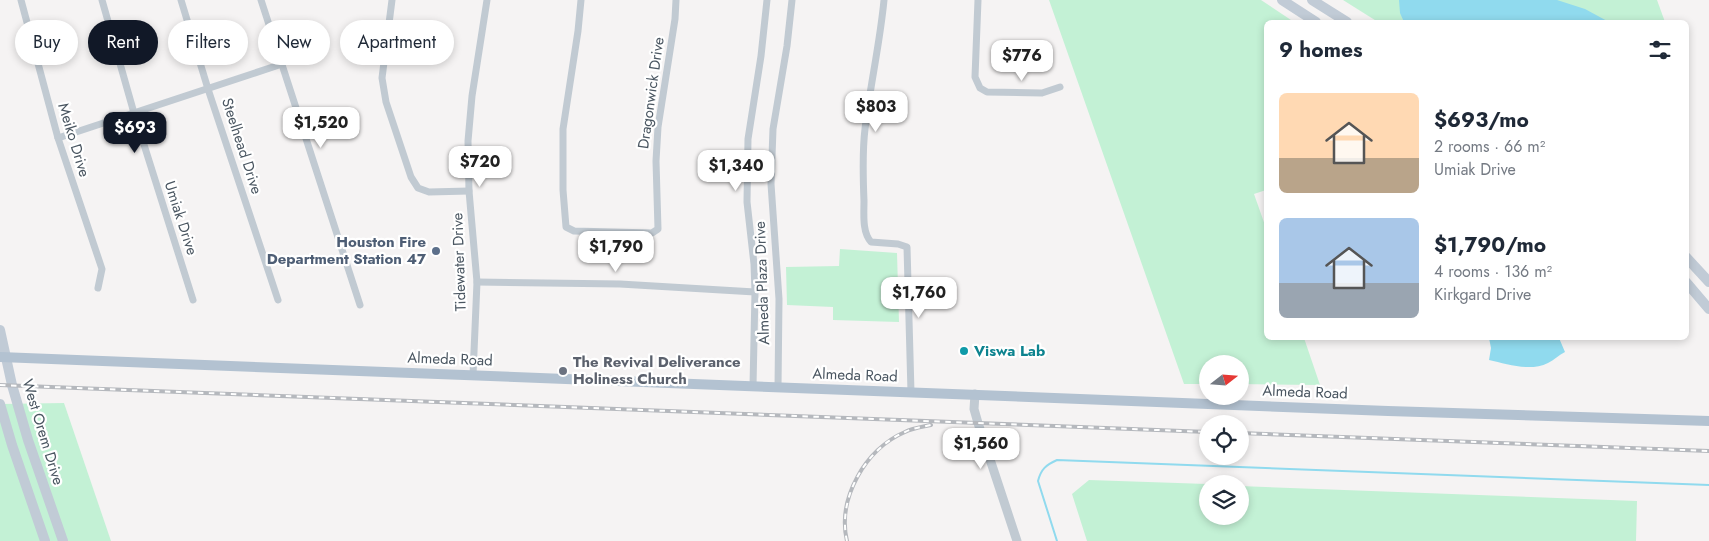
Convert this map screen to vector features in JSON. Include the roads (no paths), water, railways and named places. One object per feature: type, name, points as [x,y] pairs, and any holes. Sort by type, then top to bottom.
[{"type":"main road","points":[[1282,0],[1313,20]]},
{"type":"main road","points":[[1312,0],[1342,20]]},
{"type":"main road","points":[[1689,260],[1709,282]]},
{"type":"main road","points":[[1689,286],[1709,309]]},
{"type":"main road","name":"West Orem Drive","points":[[0,330],[3,357],[28,440],[64,541]]},
{"type":"main road","name":"Almeda Road","points":[[3,357],[1709,422]]},
{"type":"main road","points":[[0,404],[45,541]]},
{"type":"street","name":"Meiko Drive","points":[[21,0],[58,138],[102,269],[98,288]]},
{"type":"street","name":"Umiak Drive","points":[[102,0],[134,113],[193,300]]},
{"type":"street","name":"Steelhead Drive","points":[[181,0],[208,89],[278,300]]},
{"type":"street","points":[[261,0],[268,20]]},
{"type":"street","points":[[392,0],[382,78],[386,102],[411,177],[418,188],[429,192],[469,191]]},
{"type":"street","name":"Tidewater Drive","points":[[473,375],[477,282],[469,191],[468,141],[472,96],[487,0]]},
{"type":"street","name":"Dragonwick Drive","points":[[581,0],[563,129],[563,190],[566,227],[574,232],[638,233],[652,233],[658,229],[656,161],[658,128],[675,19],[676,0]]},
{"type":"street","name":"Almeda Plaza Drive","points":[[753,386],[755,292],[747,202],[748,139],[761,56],[767,0]]},
{"type":"street","name":"Almeda Plaza Drive","points":[[778,387],[779,299],[771,184],[773,129],[787,46],[792,0]]},
{"type":"street","points":[[884,0],[865,130],[864,211],[867,238],[871,242],[898,244],[907,247],[911,392]]},
{"type":"street","points":[[978,0],[975,77],[980,88],[987,92],[1042,93],[1060,88]]},
{"type":"street","points":[[58,138],[279,65]]},
{"type":"street","points":[[282,65],[360,305]]},
{"type":"street","points":[[477,282],[620,284],[755,292]]},
{"type":"street","points":[[975,394],[974,409],[1016,541]]},
{"type":"street","points":[[33,508],[50,503]]},
{"type":"water","points":[[1399,0],[1557,0],[1585,9],[1605,20],[1403,20],[1400,13]]},
{"type":"water","points":[[1489,340],[1560,340],[1565,352],[1541,366],[1526,367],[1489,360],[1491,348]]},
{"type":"waterway","points":[[1057,541],[1038,481],[1044,468],[1057,460],[1709,485]]},
{"type":"railway","points":[[0,385],[1199,432]]},
{"type":"railway","points":[[847,541],[846,509],[850,493],[866,463],[891,440],[908,431],[931,425]]},
{"type":"railway","points":[[1249,433],[1709,451]]},
{"type":"place","name":"Houston Fire Department Station 47","points":[[436,251]]},
{"type":"place","name":"Viswa Lab","points":[[964,351]]},
{"type":"place","name":"The Revival Deliverance Holiness Church","points":[[563,371]]}]
